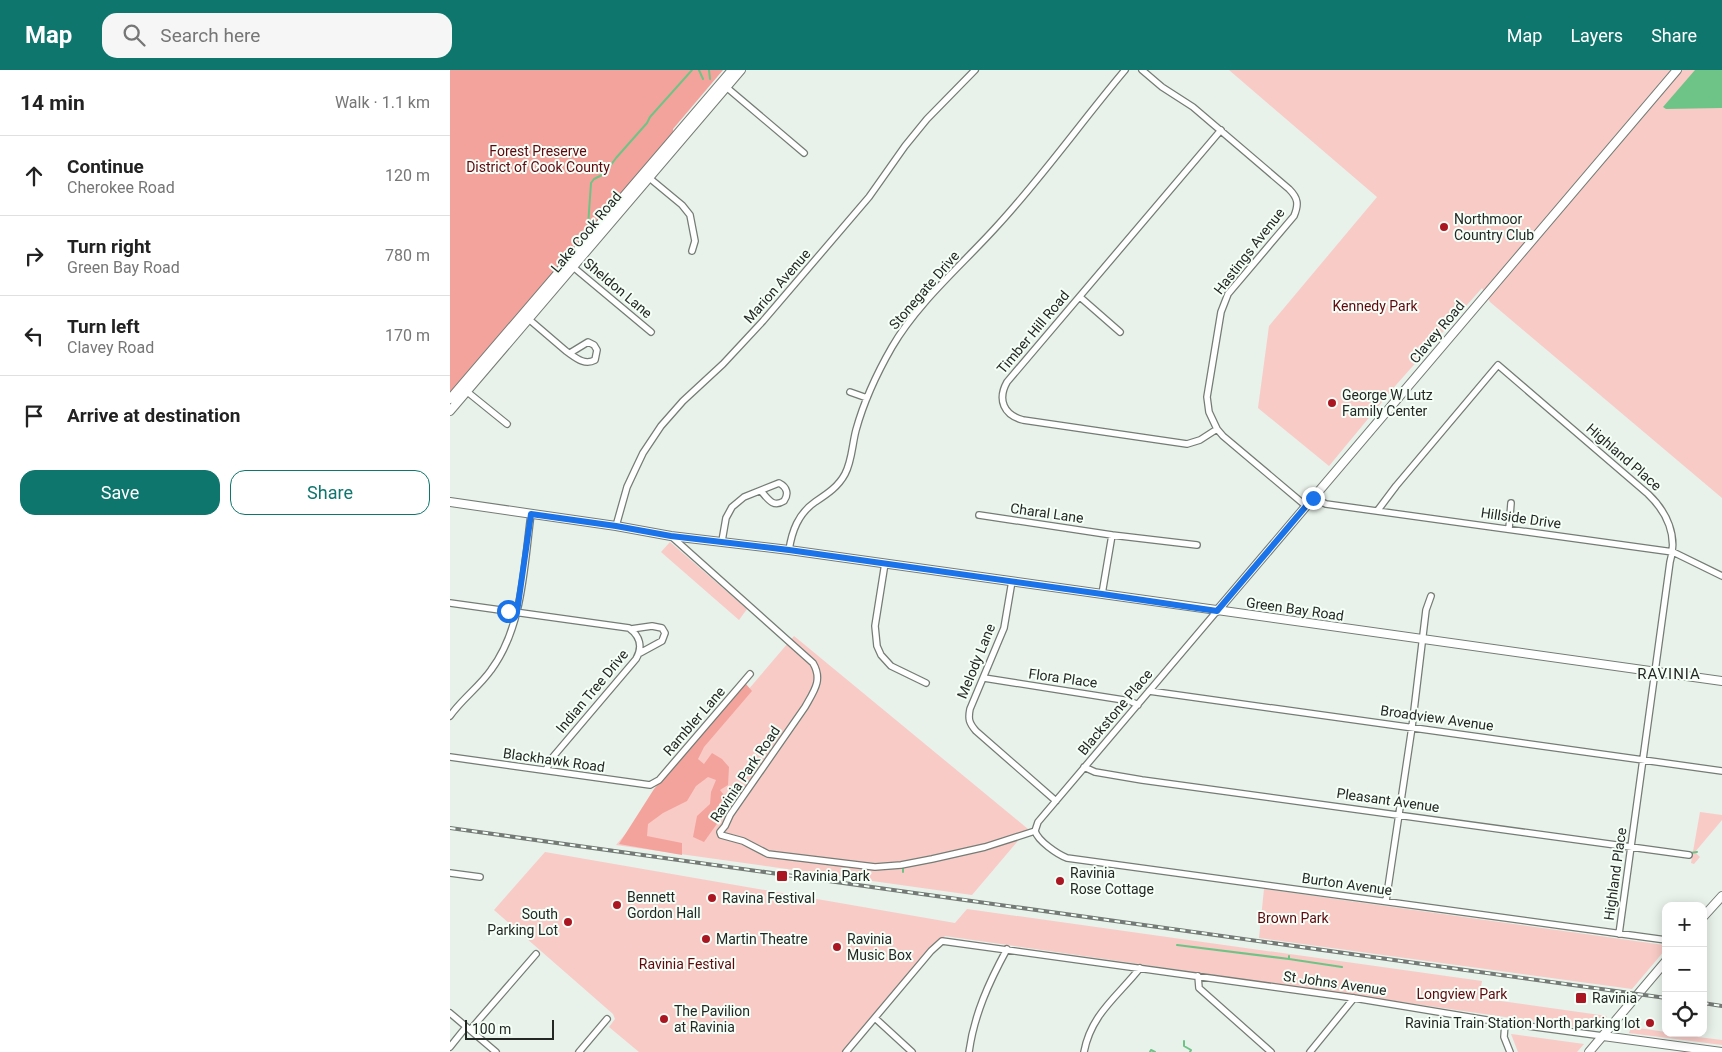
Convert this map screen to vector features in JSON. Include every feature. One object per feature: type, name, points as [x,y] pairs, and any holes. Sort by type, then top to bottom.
[{"type":"main road","name":"Lake Cook Road","points":[[724,85],[732,70]]},
{"type":"main road","name":"Lake Cook Road","points":[[450,411],[464,389],[646,175],[724,85],[741,70]]},
{"type":"main road","name":"Clavey Road","points":[[1217,611],[1677,70]]},
{"type":"main road","name":"Lake Cook Road","points":[[450,399],[464,389]]},
{"type":"main road","name":"Green Bay Road","points":[[450,502],[616,526],[671,536],[884,563],[1722,681]]},
{"type":"main road","points":[[1707,913],[1722,896]]},
{"type":"main road","points":[[1589,1052],[1662,966]]},
{"type":"main road","name":"St Johns Avenue","points":[[1603,1036],[1722,1052]]},
{"type":"street","name":"Marion Avenue","points":[[616,526],[627,487],[634,472],[650,442],[669,416],[723,364],[763,321],[869,197],[905,146],[927,119],[975,70]]},
{"type":"street","name":"Stonegate Drive","points":[[789,550],[798,519],[813,503],[836,487],[845,474],[856,429],[867,398],[876,376],[893,345],[911,320],[937,290],[999,225],[1125,70]]},
{"type":"street","name":"Hastings Avenue","points":[[1142,70],[1162,87],[1193,107],[1295,195],[1298,204],[1294,216],[1224,301],[1220,312],[1207,397],[1209,412],[1217,429],[1223,436],[1306,506]]},
{"type":"street","points":[[724,85],[804,153]]},
{"type":"street","name":"Timber Hill Road","points":[[1217,429],[1200,440],[1188,444],[1023,420],[1010,415],[1002,401],[1002,394],[1007,382],[1221,130]]},
{"type":"street","points":[[646,175],[682,205],[690,216],[695,241],[692,251]]},
{"type":"street","name":"Sheldon Lane","points":[[570,265],[651,332]]},
{"type":"street","points":[[1080,297],[1120,332]]},
{"type":"street","points":[[526,317],[570,353],[582,361],[591,362],[595,360],[597,350],[594,345],[588,342],[570,353]]},
{"type":"street","name":"Highland Place","points":[[1378,510],[1498,365],[1656,501],[1665,514],[1670,526],[1673,552],[1619,934]]},
{"type":"street","points":[[464,389],[507,424]]},
{"type":"street","points":[[850,392],[867,398]]},
{"type":"street","points":[[722,541],[726,518],[732,507],[744,497],[779,483],[785,487],[787,494],[782,503],[775,504],[762,491]]},
{"type":"street","name":"Hillside Drive","points":[[1313,498],[1326,504],[1673,552],[1722,576]]},
{"type":"street","points":[[1508,529],[1512,503]]},
{"type":"street","points":[[450,716],[464,698],[480,683],[500,656],[510,637],[517,612],[531,514]]},
{"type":"street","name":"Charal Lane","points":[[979,515],[1112,535],[1197,545]]},
{"type":"street","points":[[1102,594],[1112,535]]},
{"type":"street","name":"Ravinia Park Road","points":[[671,536],[813,663],[819,678],[806,706],[730,815],[720,832],[721,835],[743,841],[768,854],[875,867],[901,865],[932,859],[1035,831]]},
{"type":"street","points":[[884,563],[875,626],[877,646],[881,655],[891,666],[926,683]]},
{"type":"street","name":"Melody Lane","points":[[1012,581],[1004,628],[970,709],[969,718],[971,725],[1056,801]]},
{"type":"street","points":[[1386,901],[1424,640],[1426,610],[1431,596]]},
{"type":"street","name":"Indian Tree Drive","points":[[450,603],[631,629],[656,626],[662,628],[665,633],[662,640],[640,653],[552,758],[546,770]]},
{"type":"street","name":"Blackstone Place","points":[[1035,831],[1038,822],[1217,611]]},
{"type":"street","name":"Indian Tree Drive","points":[[631,629],[638,636],[640,653]]},
{"type":"street","name":"Rambler Lane","points":[[655,784],[750,674]]},
{"type":"street","name":"Flora Place","points":[[984,678],[1130,700],[1138,705]]},
{"type":"street","name":"Broadview Avenue","points":[[1149,691],[1722,771]]},
{"type":"street","name":"Blackhawk Road","points":[[450,757],[643,785],[655,784]]},
{"type":"street","name":"Pleasant Avenue","points":[[1084,767],[1095,772],[1689,856]]},
{"type":"street","name":"Burton Avenue","points":[[1035,831],[1036,836],[1058,855],[1067,858],[1662,939]]},
{"type":"street","points":[[450,872],[480,877]]},
{"type":"street","name":"St Johns Avenue","points":[[875,1018],[931,950],[938,943],[944,941],[1354,998],[1505,1023],[1603,1036]]},
{"type":"street","points":[[969,1052],[980,1005],[1007,949]]},
{"type":"street","points":[[450,1047],[536,954]]},
{"type":"street","points":[[1084,1052],[1090,1032],[1100,1014],[1140,968]]},
{"type":"street","points":[[1198,976],[1199,988],[1269,1052]]},
{"type":"street","points":[[1310,1052],[1354,998]]},
{"type":"street","points":[[450,1013],[496,1052]]},
{"type":"street","points":[[846,1052],[875,1018],[912,1052]]},
{"type":"street","points":[[579,1052],[606,1019]]},
{"type":"street","points":[[1505,1023],[1504,1037],[1510,1052]]},
{"type":"green space","name":"Forest Preserve District of Cook County","points":[[450,70],[723,70],[673,129],[674,135],[450,394]]},
{"type":"green space","name":"Northmoor Country Club","points":[[1229,70],[1722,70],[1722,498],[1490,302],[1482,288],[1396,385],[1329,466],[1258,408],[1269,326],[1377,197]]},
{"type":"green space","points":[[670,542],[747,609],[739,620],[661,552]]},
{"type":"green space","points":[[794,636],[1028,829],[972,895],[616,845]]},
{"type":"green space","points":[[746,684],[752,691],[704,747],[698,759],[704,764],[712,753],[722,759],[729,767],[728,785],[720,790],[731,804],[704,842],[693,837],[697,816],[710,804],[711,792],[716,780],[708,777],[696,786],[687,801],[663,813],[648,824],[647,836],[682,843],[682,855],[619,844],[654,789]]},
{"type":"green space","points":[[1700,812],[1722,815],[1722,820],[1695,852],[1700,857],[1694,864],[1691,863]]},
{"type":"green space","name":"Ravinia Festival","points":[[545,852],[955,923],[967,909],[1482,981],[1479,998],[1607,1016],[1595,1030],[945,936],[845,1052],[639,1052],[609,1027],[615,1019],[613,1014],[494,910]]},
{"type":"green space","name":"Brown Park","points":[[1264,889],[1662,945],[1662,954],[1632,989],[1259,938]]},
{"type":"green space","points":[[1631,1027],[1662,1031],[1662,1037],[1698,1037],[1722,1040],[1722,1045],[1629,1033]]},
{"type":"green space","points":[[1511,1034],[1584,1044],[1577,1052],[1518,1052]]},
{"type":"shaded area","points":[[1695,70],[1722,70],[1722,108],[1666,109],[1663,107]]},
{"type":"waterway","points":[[588,226],[591,183],[608,169],[650,117],[692,70]]},
{"type":"waterway","points":[[699,70],[703,79]]},
{"type":"waterway","points":[[709,70],[710,79]]},
{"type":"waterway","points":[[1690,853],[1697,852]]},
{"type":"waterway","points":[[903,867],[903,872]]},
{"type":"waterway","points":[[1177,945],[1289,959],[1289,956]]},
{"type":"waterway","points":[[1289,959],[1342,967]]},
{"type":"waterway","points":[[1184,1041],[1184,1046],[1191,1050],[1190,1052]]},
{"type":"waterway","points":[[1150,1052],[1151,1050],[1155,1052]]},
{"type":"railway","points":[[450,828],[1662,997]]},
{"type":"railway","points":[[1707,1004],[1722,1006]]},
{"type":"place","name":"Northmoor Country Club","points":[[1444,227]]},
{"type":"place","name":"George W Lutz Family Center","points":[[1332,403]]},
{"type":"place","name":"Ravinia Park","points":[[782,876]]},
{"type":"place","name":"Ravinia Rose Cottage","points":[[1060,881]]},
{"type":"place","name":"Ravina Festival","points":[[712,898]]},
{"type":"place","name":"Bennett Gordon Hall","points":[[617,905]]},
{"type":"place","name":"South Parking Lot","points":[[568,922]]},
{"type":"place","name":"Martin Theatre","points":[[706,939]]},
{"type":"place","name":"Ravinia Music Box","points":[[837,947]]},
{"type":"place","name":"Ravinia","points":[[1581,998]]},
{"type":"place","name":"The Pavilion at Ravinia","points":[[664,1019]]},
{"type":"place","name":"Ravinia Train Station North parking lot","points":[[1650,1023]]},
{"type":"district","name":"RAVINIA","points":[[1669,674]]},
{"type":"route","points":[[508,611],[517,612],[531,514],[671,536],[789,550],[1217,611],[1313,498]]},
{"type":"park label","name":"Kennedy Park","points":[[1375,306]]},
{"type":"park label","name":"Longview Park","points":[[1462,994]]}]
